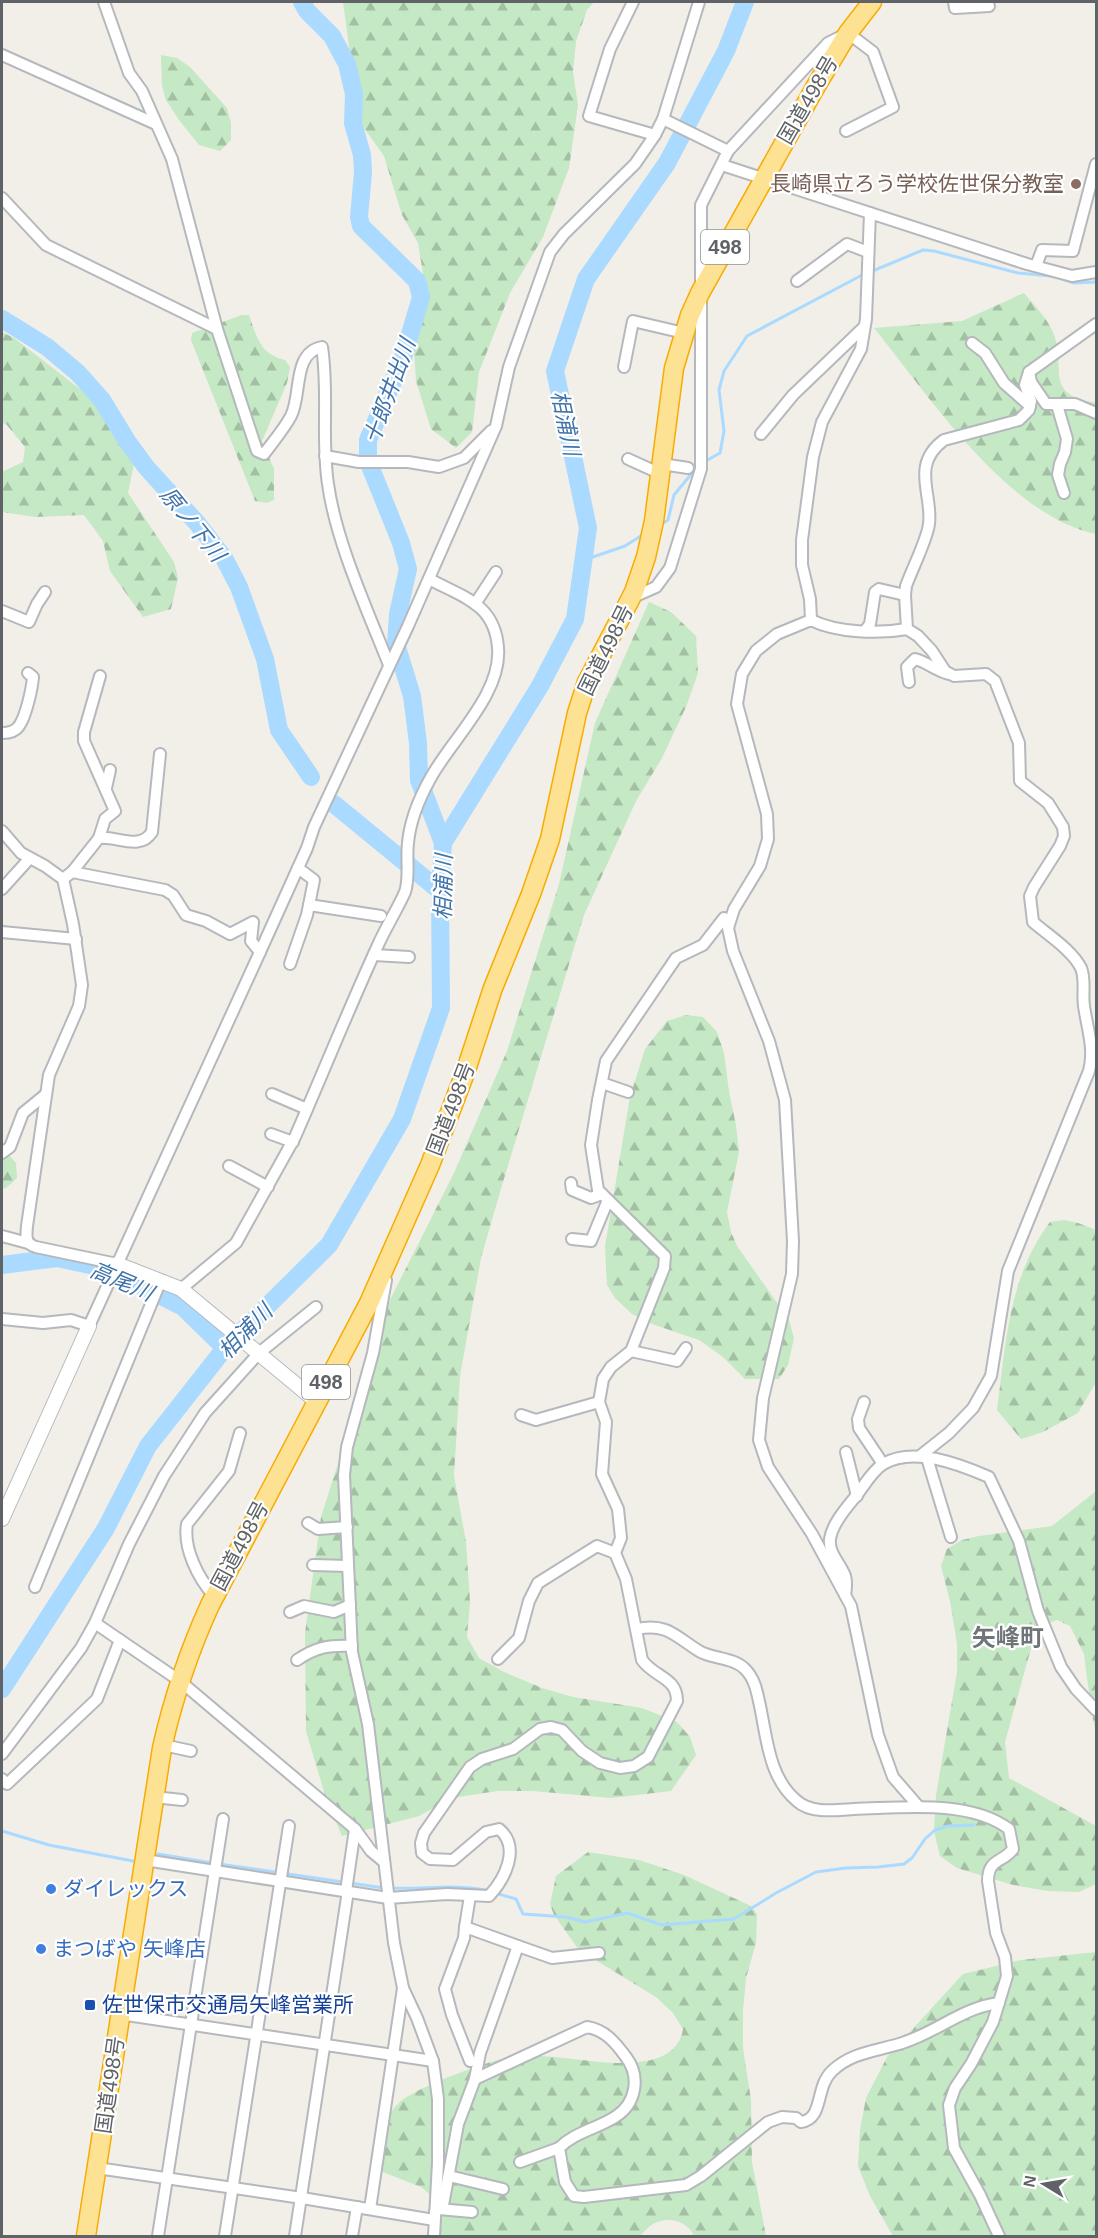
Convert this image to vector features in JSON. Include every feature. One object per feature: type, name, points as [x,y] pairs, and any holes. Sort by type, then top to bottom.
[{"type":"highway","name":"国道498号","points":[[86,2236],[163,1745],[171,1707],[195,1637],[214,1596],[369,1302],[450,1114],[493,988],[531,894],[550,839],[577,713],[587,682],[630,599],[649,549],[674,368],[684,333],[700,293],[764,177],[864,6]]},
{"type":"street","points":[[104,2],[129,73],[142,92],[176,170],[217,329],[257,451],[264,454],[292,415],[305,358],[314,349],[322,347],[325,367],[325,456],[333,514],[389,665]]},
{"type":"street","points":[[633,2],[610,49],[589,116],[656,135]]},
{"type":"street","points":[[2,1519],[298,868],[314,827],[408,626],[496,426],[509,367],[550,252],[564,234],[635,164],[666,120],[699,2]]},
{"type":"street","points":[[954,2],[955,8],[989,6]]},
{"type":"street","points":[[630,599],[656,587],[670,568],[701,470],[701,205],[728,151],[828,43],[848,33],[873,52],[893,106],[846,131]]},
{"type":"street","points":[[2,55],[156,124]]},
{"type":"street","points":[[666,120],[728,151]]},
{"type":"street","points":[[723,164],[1036,266],[1072,276],[1096,272]]},
{"type":"street","points":[[1036,266],[1042,250],[1073,250],[1096,164]]},
{"type":"street","points":[[2,198],[46,245],[217,329]]},
{"type":"street","points":[[811,620],[810,599],[802,565],[802,540],[813,457],[822,422],[861,349],[870,213]]},
{"type":"street","points":[[802,275],[847,244],[868,252]]},
{"type":"street","points":[[624,367],[633,321],[684,333]]},
{"type":"street","points":[[907,629],[906,586],[929,525],[924,481],[933,448],[944,440],[1019,420],[1029,410],[1031,401],[1024,385],[1029,372],[1096,324]]},
{"type":"street","points":[[761,434],[793,395],[864,327]]},
{"type":"street","points":[[972,343],[985,353],[1004,383],[1030,405]]},
{"type":"street","points":[[1029,372],[1031,382],[1047,404],[1075,404],[1096,413]]},
{"type":"street","points":[[1057,405],[1067,439],[1058,475],[1064,493]]},
{"type":"street","points":[[325,456],[359,462],[408,462],[439,467],[464,458],[496,426]]},
{"type":"street","points":[[628,459],[661,469],[688,468]]},
{"type":"street","points":[[475,603],[495,572]]},
{"type":"street","points":[[181,1289],[236,1243],[293,1142],[374,955],[406,890],[408,841],[414,816],[430,779],[480,706],[495,675],[499,651],[496,630],[487,613],[475,603],[429,579]]},
{"type":"street","points":[[865,631],[870,624],[875,592],[879,589],[905,595]]},
{"type":"street","points":[[2,611],[28,622],[45,592]]},
{"type":"street","points":[[919,1808],[893,1777],[878,1735],[851,1606],[813,1534],[768,1467],[759,1440],[763,1398],[792,1274],[793,1241],[785,1101],[768,1041],[733,951],[728,928],[734,909],[760,866],[768,839],[767,814],[737,704],[742,674],[756,651],[777,633],[811,620],[822,626],[884,633],[907,629],[918,636],[945,670],[952,675]]},
{"type":"street","points":[[909,682],[907,667],[915,659],[952,675],[986,674],[995,681],[1019,743],[1020,781],[1048,803],[1063,827],[1064,836],[1060,846],[1030,896],[1031,913],[1033,922],[1081,968],[1092,1059],[1008,1271],[991,1376],[973,1408],[923,1457]]},
{"type":"street","points":[[2,733],[9,734],[19,727],[33,688],[33,677],[28,673]]},
{"type":"street","points":[[63,879],[72,872],[99,838],[105,819],[115,811],[84,741],[84,732],[100,676]]},
{"type":"street","points":[[99,838],[108,837],[139,843],[147,839],[152,832],[160,754]]},
{"type":"street","points":[[106,788],[110,770]]},
{"type":"street","points":[[2,831],[21,853],[63,879],[76,939],[82,985],[79,1005],[49,1076],[45,1095],[26,1236],[28,1243]]},
{"type":"street","points":[[2,889],[30,858]]},
{"type":"street","points":[[290,964],[309,905],[314,880],[298,868]]},
{"type":"street","points":[[72,872],[165,890],[172,895],[186,915],[206,921],[230,934],[253,922],[251,941],[260,952]]},
{"type":"street","points":[[309,905],[381,916]]},
{"type":"street","points":[[145,1860],[347,1887],[388,1896],[447,1894],[489,1896],[507,1870],[510,1847],[507,1836],[499,1829],[486,1832],[453,1860],[441,1862],[430,1859],[422,1852],[421,1843],[424,1833],[470,1767],[482,1759],[513,1749],[540,1729],[551,1727],[562,1730],[582,1751],[600,1763],[620,1768],[634,1766],[648,1757],[677,1701],[677,1692],[673,1684],[649,1669],[642,1660],[638,1629],[626,1579],[615,1553],[621,1538],[618,1509],[602,1474],[606,1422],[599,1402],[603,1379],[611,1367],[631,1351],[664,1268],[665,1256],[598,1191],[591,1145],[606,1061],[676,958],[703,945],[724,918]]},
{"type":"street","points":[[2,932],[76,939]]},
{"type":"street","points":[[374,955],[409,957]]},
{"type":"street","points":[[602,1083],[628,1092]]},
{"type":"street","points":[[272,1094],[307,1109]]},
{"type":"street","points":[[2,1153],[10,1147],[23,1113],[45,1095]]},
{"type":"street","points":[[271,1134],[293,1142]]},
{"type":"street","points":[[229,1166],[268,1187]]},
{"type":"street","points":[[571,1183],[572,1190],[591,1198],[605,1197]]},
{"type":"street","points":[[572,1239],[591,1241],[605,1197]]},
{"type":"street","points":[[2,1236],[181,1289],[316,1401]]},
{"type":"street","points":[[389,1258],[372,1353],[347,1447],[344,1474],[348,1566],[352,1646],[368,1724],[394,1943],[403,1988],[433,2061],[438,2098],[438,2163],[434,2236]]},
{"type":"street","points":[[35,1587],[160,1284]]},
{"type":"street","points":[[2,1754],[58,1680],[95,1623],[129,1544],[164,1476],[205,1413],[256,1351],[316,1307]]},
{"type":"street","points":[[2,1319],[43,1323],[71,1320],[89,1326]]},
{"type":"street","points":[[631,1351],[677,1361],[686,1348]]},
{"type":"street","points":[[520,1415],[536,1420],[599,1402]]},
{"type":"street","points":[[864,1402],[858,1419],[859,1428],[883,1464]]},
{"type":"street","points":[[214,1596],[203,1584],[186,1542],[187,1524],[229,1471],[240,1433]]},
{"type":"street","points":[[846,1452],[856,1496]]},
{"type":"street","points":[[845,1595],[846,1578],[832,1552],[830,1541],[832,1531],[856,1496],[883,1464],[908,1455],[966,1467],[989,1477],[1019,1541],[1038,1611],[1061,1667],[1076,1689],[1096,1710]]},
{"type":"street","points":[[923,1457],[951,1537]]},
{"type":"street","points":[[308,1523],[318,1529],[347,1527]]},
{"type":"street","points":[[498,1659],[519,1638],[529,1601],[538,1583],[597,1546],[615,1553]]},
{"type":"street","points":[[313,1565],[348,1566]]},
{"type":"street","points":[[290,1612],[304,1606],[334,1612],[350,1605]]},
{"type":"street","points":[[95,1623],[180,1681],[355,1829],[371,1851],[383,1861]]},
{"type":"street","points":[[638,1629],[662,1627],[702,1653],[727,1659],[744,1668],[756,1685],[771,1761],[780,1781],[797,1802],[810,1808],[830,1810],[919,1808],[965,1810],[1000,1822],[1009,1829],[1013,1849],[991,1865],[988,1873],[996,1933],[1005,1957],[1007,1976],[993,2022],[971,2064],[955,2088],[949,2105],[954,2148],[999,2236]]},
{"type":"street","points":[[2,1779],[7,1784],[97,1699],[120,1640]]},
{"type":"street","points":[[297,1660],[320,1647],[352,1646]]},
{"type":"street","points":[[163,1745],[191,1751]]},
{"type":"street","points":[[154,1797],[182,1800]]},
{"type":"street","points":[[158,2236],[223,1819]]},
{"type":"street","points":[[225,2236],[289,1826]]},
{"type":"street","points":[[296,2236],[326,2045],[355,1829]]},
{"type":"street","points":[[470,1896],[464,1938],[445,1989],[461,2023],[470,2061]]},
{"type":"street","points":[[465,1927],[552,1958],[599,1953]]},
{"type":"street","points":[[436,2214],[443,2205],[458,2124],[475,2079],[480,2053],[518,1946]]},
{"type":"street","points":[[370,2209],[403,1988]]},
{"type":"street","points":[[559,2148],[565,2182],[574,2196],[584,2197],[686,2185],[701,2176],[768,2122],[782,2117],[796,2118],[801,2122],[809,2121],[815,2115],[822,2085],[832,2071],[852,2057],[905,2042],[981,2005],[999,2003]]},
{"type":"street","points":[[120,2014],[433,2061]]},
{"type":"street","points":[[475,2079],[587,2027],[600,2029],[628,2059],[635,2075],[635,2091],[616,2116],[569,2137],[559,2148],[520,2162]]},
{"type":"street","points":[[98,2168],[370,2209],[436,2214],[472,2212]]},
{"type":"street","points":[[449,2176],[503,2189]]},
{"type":"street","points":[[352,2236],[357,2207]]},
{"type":"green space","points":[[343,2],[594,2],[587,10],[576,41],[573,72],[578,105],[569,168],[543,237],[510,293],[479,372],[472,432],[456,448],[431,429],[416,381],[414,350],[423,273],[418,243],[402,215],[384,156],[359,121]]},
{"type":"green space","points":[[161,55],[177,58],[190,67],[227,108],[231,123],[231,140],[220,151],[199,145],[166,100],[162,86]]},
{"type":"green space","points":[[1024,293],[1043,315],[1052,330],[1062,385],[1068,393],[1079,399],[1096,403],[1096,534],[1063,523],[1032,504],[1002,479],[945,418],[874,328],[962,321]]},
{"type":"green space","points":[[242,315],[249,315],[257,338],[265,349],[270,354],[285,360],[290,367],[287,383],[262,441],[274,469],[274,500],[267,503],[255,501],[191,340],[192,333]]},
{"type":"green space","points":[[2,332],[14,338],[107,410],[134,464],[128,493],[174,562],[178,578],[171,609],[143,617],[110,571],[103,541],[84,515],[35,517],[2,512],[2,472],[23,462],[25,447],[6,424],[2,423]]},
{"type":"green space","points":[[649,602],[671,612],[696,636],[698,673],[686,707],[662,758],[636,801],[584,915],[481,1258],[460,1376],[454,1476],[466,1542],[470,1602],[467,1637],[479,1658],[504,1672],[542,1688],[573,1697],[642,1708],[677,1722],[690,1737],[696,1755],[671,1791],[611,1798],[533,1791],[497,1791],[452,1798],[419,1816],[342,1836],[325,1795],[306,1731],[305,1633],[321,1517],[390,1300],[454,1173],[507,1051],[559,884],[595,723]]},
{"type":"green space","points":[[686,1015],[703,1017],[717,1032],[724,1053],[739,1152],[727,1212],[731,1232],[737,1246],[789,1320],[794,1338],[788,1365],[779,1379],[745,1379],[723,1357],[699,1340],[652,1324],[632,1314],[615,1298],[607,1285],[605,1247],[630,1097],[645,1049],[667,1021]]},
{"type":"green space","points":[[2,1147],[16,1163],[17,1178],[2,1189]]},
{"type":"green space","points":[[1064,1220],[1094,1229],[1096,1235],[1096,1382],[1078,1413],[1043,1432],[1021,1439],[997,1410],[1011,1312],[1017,1288],[1036,1243],[1050,1222]]},
{"type":"green space","points":[[1096,1491],[1096,1732],[1084,1654],[1070,1626],[1057,1620],[1037,1627],[1005,1742],[1009,1778],[1096,1826],[1096,1884],[1079,1892],[1048,1891],[1013,1885],[957,1868],[940,1856],[934,1831],[936,1795],[957,1672],[957,1644],[941,1566],[947,1549],[962,1540],[1052,1526]]},
{"type":"green space","points":[[588,1852],[639,1860],[684,1875],[751,1906],[757,1914],[756,1943],[746,1978],[743,2048],[751,2100],[752,2162],[766,2236],[694,2236],[686,2226],[669,2220],[656,2223],[640,2236],[431,2236],[440,2203],[421,2187],[380,2171],[383,2132],[390,2114],[407,2097],[435,2083],[488,2063],[512,2057],[543,2056],[628,2063],[647,2061],[664,2055],[677,2045],[683,2029],[673,2013],[656,1997],[579,1950],[554,1915],[550,1904],[556,1876]]},
{"type":"green space","points":[[1096,1952],[1096,2236],[893,2236],[870,2196],[858,2166],[860,2130],[866,2098],[887,2057],[963,1974],[1021,1960]]},
{"type":"waterway","name":"十郎井出川","points":[[302,2],[307,11],[332,36],[347,64],[354,94],[353,123],[362,155],[363,172],[359,217],[361,226],[417,281],[421,297],[403,358],[368,440],[368,461],[401,543],[408,569],[398,614],[396,644],[412,696],[418,743],[419,780],[443,843]]},
{"type":"waterway","name":"相浦川","points":[[2,1689],[106,1528],[148,1446],[225,1348],[329,1245],[402,1119],[441,1008],[440,891],[443,843],[540,686],[575,619],[588,528],[555,371],[586,279],[667,163],[726,51],[745,2]]},
{"type":"waterway","points":[[870,272],[923,250],[1018,273],[1051,276]]},
{"type":"waterway","points":[[704,462],[720,453],[724,431],[719,390],[724,371],[747,336],[864,274]]},
{"type":"waterway","points":[[1060,278],[1074,283],[1096,282]]},
{"type":"waterway","name":"原ノ下川","points":[[2,319],[47,347],[78,373],[102,400],[146,467],[197,523],[224,558],[239,587],[265,659],[279,730],[311,777]]},
{"type":"waterway","points":[[660,525],[668,520],[674,495],[697,467]]},
{"type":"waterway","points":[[584,560],[625,546],[644,534]]},
{"type":"waterway","name":"原ノ下川","points":[[334,804],[440,891]]},
{"type":"waterway","name":"高尾川","points":[[2,1265],[57,1258],[90,1265],[137,1284],[183,1307],[225,1348]]},
{"type":"waterway","points":[[495,1893],[516,1899],[523,1914],[566,1917],[585,1922],[627,1913],[662,1925],[734,1919],[816,1872],[904,1864],[912,1858],[925,1839],[935,1830],[948,1826],[974,1825]]},
{"type":"waterway","points":[[2,1831],[49,1845],[133,1861]]},
{"type":"waterway","points":[[158,1854],[212,1863]]},
{"type":"waterway","points":[[219,1864],[384,1888]]},
{"type":"waterway","points":[[391,1888],[465,1887],[489,1891]]},
{"type":"place","name":"長崎県立ろう学校佐世保分教室","points":[[1076,184]]},
{"type":"place","name":"ダイレックス","points":[[51,1889]]},
{"type":"place","name":"まつばや 矢峰店","points":[[41,1949]]},
{"type":"place","name":"佐世保市交通局矢峰営業所","points":[[90,2005]]},
{"type":"district","name":"矢峰町","points":[[1008,1638]]}]
